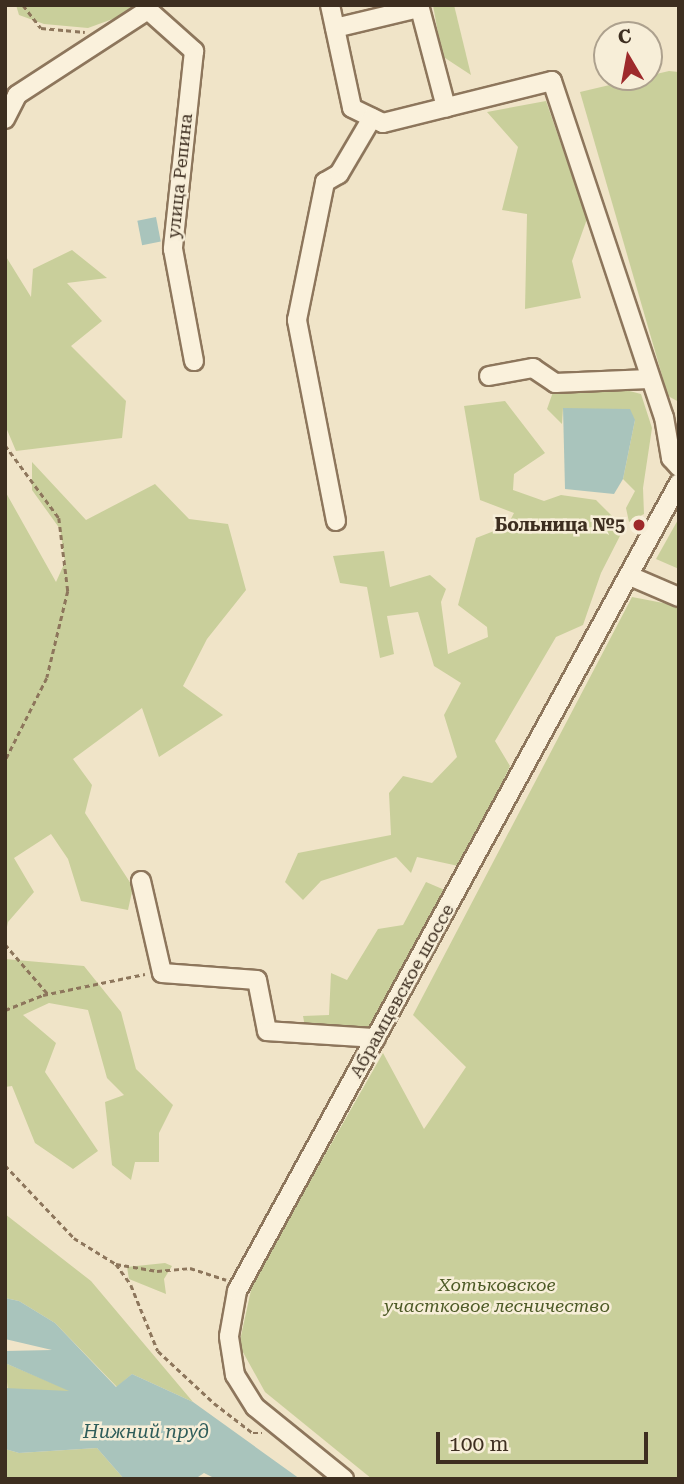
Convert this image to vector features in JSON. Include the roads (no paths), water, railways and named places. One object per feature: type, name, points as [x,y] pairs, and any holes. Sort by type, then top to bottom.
[{"type":"street","points":[[330,5],[352,108],[383,123],[552,81],[649,379],[673,427],[670,458],[679,467]]},
{"type":"street","points":[[335,28],[419,6],[446,107]]},
{"type":"street","name":"улица Репина","points":[[5,119],[18,95],[149,8],[194,51],[173,249],[194,361]]},
{"type":"street","points":[[336,521],[297,320],[325,182],[339,174],[372,118]]},
{"type":"street","points":[[489,376],[533,368],[555,383],[649,379]]},
{"type":"street","name":"Абрамцевское шоссе","points":[[344,1479],[255,1407],[235,1375],[229,1336],[240,1285],[679,482]]},
{"type":"street","points":[[630,576],[679,597]]},
{"type":"street","points":[[141,881],[162,973],[257,980],[267,1031],[376,1038]]},
{"type":"water","points":[[156,217],[161,242],[142,245],[137,221]]},
{"type":"water","points":[[563,408],[630,409],[635,420],[623,479],[614,494],[565,489]]},
{"type":"water","name":"Нижний пруд","points":[[5,1298],[19,1301],[55,1323],[116,1387],[132,1374],[193,1402],[300,1479],[216,1479],[204,1473],[195,1479],[124,1479],[97,1448],[19,1453],[5,1449],[5,1388],[69,1391],[5,1363],[5,1351],[52,1350],[5,1339]]},
{"type":"place","name":"Больница №5","points":[[639,525]]},
{"type":"park label","name":"Хотьковское участковое лесничество","points":[[497,1296]]}]
